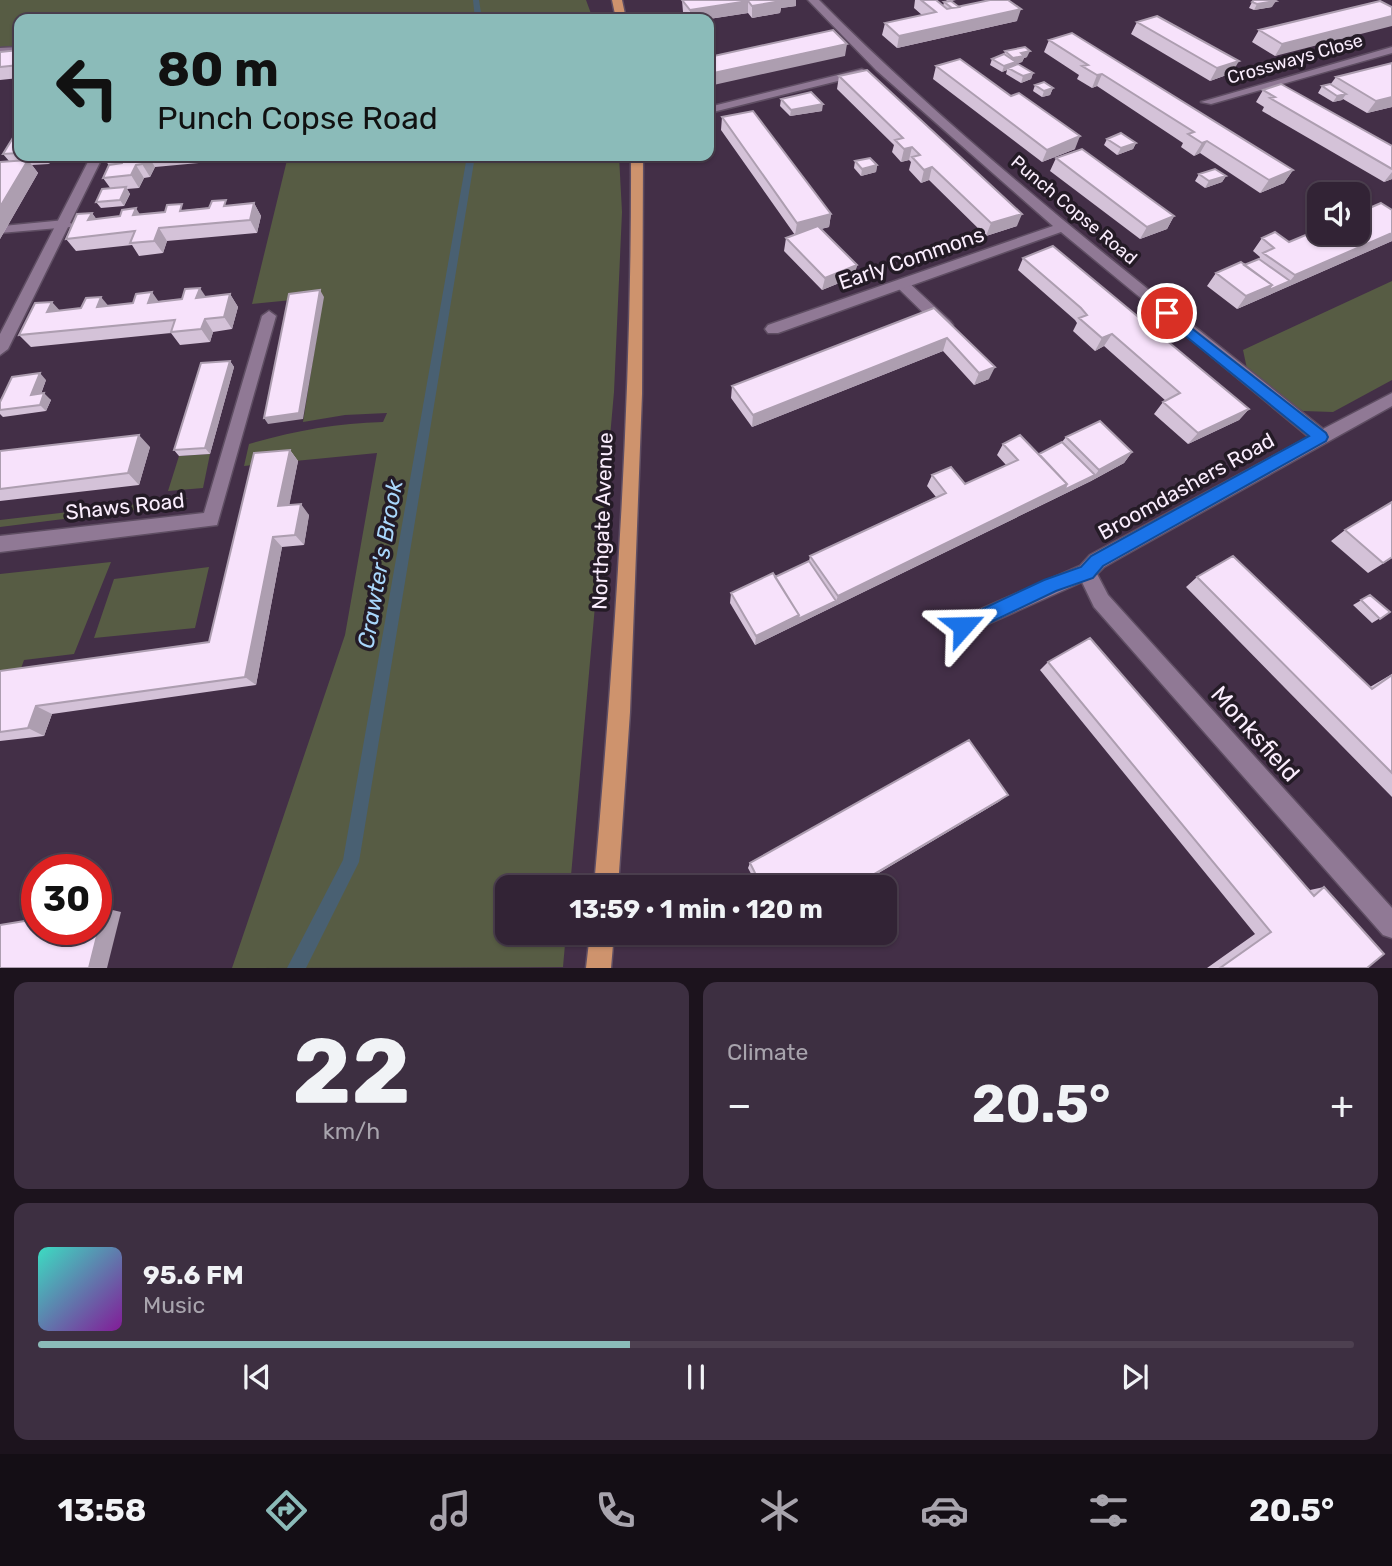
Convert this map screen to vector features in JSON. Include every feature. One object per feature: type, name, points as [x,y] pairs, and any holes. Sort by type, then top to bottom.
[{"type":"main road","name":"Northgate Avenue","points":[[607,875],[616,801],[632,423],[639,243],[637,161]]},
{"type":"main road","points":[[598,968],[600,945]]},
{"type":"street","name":"Punch Copse Road","points":[[813,0],[880,68],[1063,227],[1321,437]]},
{"type":"street","name":"Crossways Close","points":[[1207,102],[1392,50]]},
{"type":"street","points":[[714,109],[880,68]]},
{"type":"street","points":[[0,349],[95,161]]},
{"type":"street","points":[[4,230],[65,224]]},
{"type":"street","name":"Early Commons","points":[[773,329],[1063,227]]},
{"type":"street","points":[[902,284],[952,333]]},
{"type":"street","name":"Shaws Road","points":[[0,544],[211,520],[269,316]]},
{"type":"street","name":"Broomdashers Road","points":[[963,626],[1087,572],[1097,561],[1392,399]]},
{"type":"street","name":"Monksfield","points":[[1087,572],[1101,601],[1392,926]]},
{"type":"green space","points":[[0,0],[586,0],[591,14],[14,14],[14,46],[0,47]]},
{"type":"green space","points":[[287,161],[619,161],[622,212],[614,392],[571,875],[495,875],[495,945],[565,945],[563,967],[232,968],[345,635],[377,453],[244,466],[249,444],[316,428],[383,422],[387,413],[345,415],[303,422],[323,297],[252,304]]},
{"type":"green space","points":[[1392,281],[1392,380],[1333,412],[1303,411],[1274,392],[1247,369],[1243,350]]},
{"type":"green space","points":[[210,454],[203,488],[168,491],[179,456]]},
{"type":"green space","points":[[189,498],[167,506],[0,527],[0,520]]},
{"type":"green space","points":[[111,562],[74,654],[24,660],[17,680],[0,682],[0,574]]},
{"type":"green space","points":[[209,567],[195,628],[94,638],[114,579]]},
{"type":"building","points":[[682,0],[781,1],[752,6],[748,1],[690,10]]},
{"type":"building","points":[[921,0],[936,0],[947,9],[990,0],[1008,0],[1021,9],[899,36],[885,23],[936,12]]},
{"type":"building","points":[[951,1],[959,7],[952,8],[944,2]]},
{"type":"building","points":[[1276,1],[1257,4],[1252,2]]},
{"type":"building","points":[[1380,1],[1392,7],[1392,16],[1282,44],[1259,30]]},
{"type":"building","points":[[1157,16],[1239,61],[1217,68],[1137,22]]},
{"type":"building","points":[[833,30],[847,44],[714,73],[714,56]]},
{"type":"building","points":[[1072,33],[1293,170],[1269,180],[1207,141],[1202,143],[1188,134],[1194,132],[1102,74],[1097,75],[1082,66],[1088,65],[1049,40]]},
{"type":"building","points":[[1025,47],[1030,51],[1021,53],[1024,56],[1013,58],[1005,51]]},
{"type":"building","points":[[14,51],[14,66],[0,67],[0,52]]},
{"type":"building","points":[[1004,54],[1016,62],[1004,66],[992,59]]},
{"type":"building","points":[[960,59],[1011,96],[1019,93],[1080,136],[1047,150],[936,66]]},
{"type":"building","points":[[1392,63],[1392,97],[1376,101],[1336,77]]},
{"type":"building","points":[[1018,64],[1033,73],[1023,76],[1008,68]]},
{"type":"building","points":[[867,70],[1022,214],[991,223],[932,167],[924,170],[912,157],[920,155],[912,147],[904,149],[895,140],[903,138],[839,76]]},
{"type":"building","points":[[1044,82],[1053,88],[1044,91],[1035,85]]},
{"type":"building","points":[[1281,84],[1392,146],[1392,169],[1270,98],[1275,97],[1263,90]]},
{"type":"building","points":[[1330,84],[1346,94],[1337,96],[1322,86]]},
{"type":"building","points":[[811,92],[823,104],[791,110],[781,99]]},
{"type":"building","points":[[753,111],[831,214],[797,223],[722,117]]},
{"type":"building","points":[[1121,133],[1136,143],[1121,148],[1107,139]]},
{"type":"building","points":[[14,136],[14,153],[3,154]]},
{"type":"building","points":[[1082,149],[1174,216],[1147,227],[1056,158]]},
{"type":"building","points":[[870,158],[877,165],[862,169],[855,161]]},
{"type":"building","points":[[27,161],[0,207],[0,162]]},
{"type":"building","points":[[144,161],[136,165],[131,175],[103,178],[109,165]]},
{"type":"building","points":[[1215,169],[1226,176],[1209,181],[1199,174]]},
{"type":"building","points":[[126,187],[120,200],[96,202],[102,189]]},
{"type":"building","points":[[226,200],[224,206],[254,203],[250,220],[159,228],[154,241],[130,243],[135,231],[66,239],[77,214],[92,213],[88,220],[120,216],[122,210],[136,208],[133,215],[165,212],[167,205],[182,204],[180,211],[209,208],[212,201]]},
{"type":"building","points":[[1381,203],[1392,210],[1392,233],[1370,243],[1370,208]]},
{"type":"building","points":[[818,226],[857,265],[825,278],[786,238]]},
{"type":"building","points":[[1275,232],[1289,242],[1307,234],[1307,245],[1364,245],[1295,275],[1263,253],[1274,248],[1262,238]]},
{"type":"building","points":[[1053,246],[1249,409],[1198,433],[1163,402],[1180,393],[1112,334],[1102,338],[1079,318],[1087,315],[1081,308],[1023,258]]},
{"type":"building","points":[[1259,259],[1290,281],[1267,291],[1272,285],[1244,265]]},
{"type":"building","points":[[1241,262],[1272,285],[1246,296],[1216,273]]},
{"type":"building","points":[[200,288],[196,298],[230,294],[224,317],[205,319],[201,329],[171,332],[175,320],[19,335],[35,303],[52,302],[47,312],[81,308],[86,298],[101,297],[97,307],[133,303],[136,294],[152,292],[148,303],[182,299],[185,289]]},
{"type":"building","points":[[320,290],[299,413],[264,418],[289,294]]},
{"type":"building","points":[[934,308],[995,367],[979,373],[947,338],[753,415],[732,386]]},
{"type":"building","points":[[230,361],[205,448],[174,450],[201,363]]},
{"type":"building","points":[[40,373],[31,395],[44,393],[40,405],[0,410],[0,402],[12,377]]},
{"type":"building","points":[[1100,421],[1132,452],[1099,470],[1066,437]]},
{"type":"building","points":[[139,435],[128,473],[0,489],[0,451]]},
{"type":"building","points":[[1020,435],[1067,484],[838,596],[810,556],[946,493],[932,475],[951,467],[965,484],[1018,460],[1003,444]]},
{"type":"building","points":[[1062,442],[1095,475],[1064,490],[1067,484],[1039,454]]},
{"type":"building","points":[[290,450],[278,506],[301,504],[295,535],[273,537],[245,677],[36,706],[28,728],[0,732],[0,671],[209,642],[254,453]]},
{"type":"building","points":[[1392,502],[1392,557],[1383,563],[1345,530]]},
{"type":"building","points":[[1233,556],[1372,689],[1392,675],[1392,773],[1197,577]]},
{"type":"building","points":[[809,561],[836,601],[798,619],[799,615],[775,577]]},
{"type":"building","points":[[773,573],[799,615],[756,636],[731,593]]},
{"type":"building","points":[[1370,595],[1390,612],[1380,619],[1361,600]]},
{"type":"building","points":[[1090,638],[1314,896],[1324,887],[1384,954],[1367,968],[1220,968],[1271,932],[1048,662]]},
{"type":"building","points":[[969,740],[1008,795],[872,875],[756,875],[750,863]]},
{"type":"building","points":[[21,922],[21,945],[95,945],[89,968],[0,968],[0,925]]},
{"type":"waterway","name":"Crawter's Brook","points":[[476,0],[478,14]]},
{"type":"waterway","name":"Crawter's Brook","points":[[296,968],[351,862],[470,161]]},
{"type":"route","points":[[963,626],[1087,572],[1097,561],[1321,437],[1167,313]]}]
